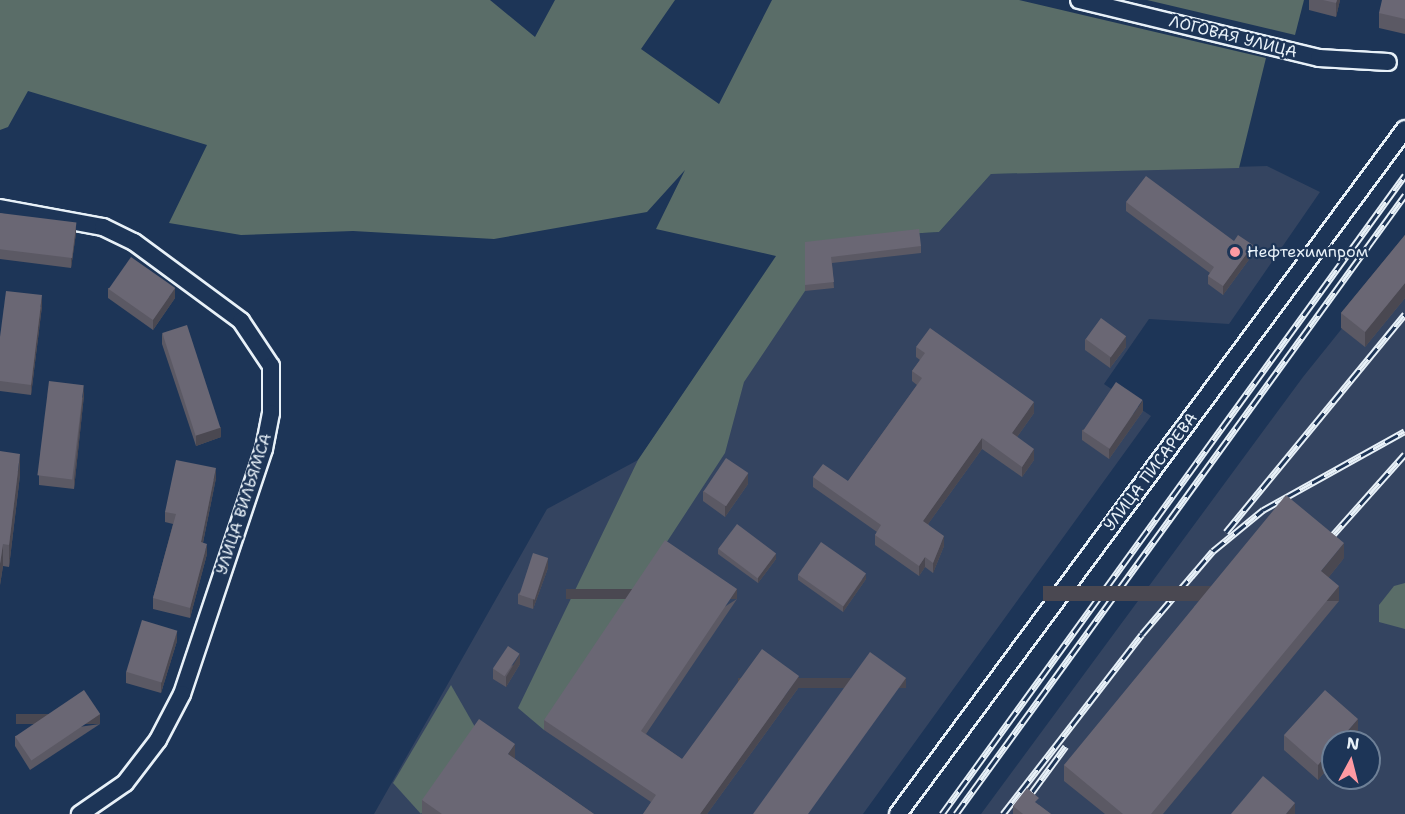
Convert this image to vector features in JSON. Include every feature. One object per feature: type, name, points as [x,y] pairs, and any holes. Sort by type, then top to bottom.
[{"type":"street","name":"ЛОГОВАЯ УЛИЦА","points":[[1079,0],[1319,58],[1388,62]]},
{"type":"street","name":"УЛИЦА ПИСАРЕВА","points":[[898,814],[1404,130]]},
{"type":"street","name":"УЛИЦА ВИЛЬЯМСА","points":[[0,208],[103,227],[134,242],[241,321],[271,366],[264,449],[182,694],[158,740],[125,783],[80,814]]},
{"type":"shaded area","points":[[1267,166],[1320,192],[1229,324],[1149,319],[1104,384],[1151,416],[863,814],[374,814],[547,509],[638,460],[777,256],[856,237],[939,232],[991,174]]},
{"type":"shaded area","points":[[1405,250],[1405,814],[981,814],[1303,377]]},
{"type":"green space","points":[[0,0],[490,0],[535,37],[555,0],[675,0],[641,49],[719,104],[772,0],[1019,0],[1266,58],[1239,168],[991,174],[939,232],[856,237],[807,266],[805,291],[744,382],[725,453],[544,730],[518,708],[638,460],[776,256],[656,229],[685,170],[647,212],[494,239],[353,231],[241,235],[169,223],[207,145],[28,91],[8,127],[0,130]]},
{"type":"green space","points":[[1147,0],[1304,0],[1295,35]]},
{"type":"green space","points":[[1405,583],[1405,629],[1379,622],[1379,605],[1394,586]]},
{"type":"green space","points":[[451,685],[479,734],[421,814],[393,783]]},
{"type":"building","points":[[1382,0],[1405,0],[1405,19],[1379,13]]},
{"type":"building","points":[[1146,176],[1234,241],[1238,235],[1253,245],[1223,286],[1208,276],[1214,267],[1126,202]]},
{"type":"building","points":[[0,213],[76,222],[72,258],[0,249]]},
{"type":"building","points":[[919,229],[921,246],[831,257],[834,282],[805,285],[805,242]]},
{"type":"building","points":[[1405,235],[1405,283],[1365,332],[1341,313]]},
{"type":"building","points":[[131,257],[175,288],[153,320],[109,289]]},
{"type":"building","points":[[6,291],[42,295],[31,385],[0,381],[0,337]]},
{"type":"building","points":[[1101,318],[1126,336],[1111,357],[1086,339]]},
{"type":"building","points":[[187,325],[220,428],[196,436],[162,333]]},
{"type":"building","points":[[930,328],[1034,402],[1012,433],[1034,449],[1022,467],[982,438],[923,521],[944,536],[933,563],[925,557],[919,566],[875,535],[881,525],[813,477],[823,464],[848,481],[922,378],[912,371],[925,353],[916,347]]},
{"type":"building","points":[[49,381],[84,385],[72,480],[37,475]]},
{"type":"building","points":[[1116,382],[1143,400],[1110,449],[1083,431]]},
{"type":"building","points":[[0,451],[20,454],[9,545],[3,544],[0,564]]},
{"type":"building","points":[[726,458],[748,473],[726,506],[704,491]]},
{"type":"building","points":[[176,460],[216,468],[201,542],[207,544],[190,608],[153,598],[176,514],[165,512]]},
{"type":"building","points":[[1286,495],[1344,543],[1321,571],[1339,586],[1151,814],[1123,814],[1064,765]]},
{"type":"building","points":[[737,524],[776,553],[757,578],[718,549]]},
{"type":"building","points":[[665,540],[737,589],[641,731],[682,759],[762,649],[799,676],[700,814],[643,814],[656,795],[544,720]]},
{"type":"building","points":[[821,542],[866,574],[843,606],[798,575]]},
{"type":"building","points":[[533,553],[548,558],[535,600],[519,595]]},
{"type":"building","points":[[142,620],[177,631],[162,682],[126,672]]},
{"type":"building","points":[[508,646],[520,654],[505,676],[493,668]]},
{"type":"building","points":[[870,652],[906,678],[808,814],[753,814]]},
{"type":"building","points":[[84,690],[100,714],[31,760],[15,736]]},
{"type":"building","points":[[1325,690],[1358,719],[1348,730],[1321,730],[1321,761],[1318,765],[1284,735]]},
{"type":"building","points":[[479,719],[515,744],[508,754],[594,814],[442,814],[422,800]]},
{"type":"building","points":[[1263,776],[1295,803],[1286,814],[1231,814]]},
{"type":"building","points":[[1027,788],[1039,798],[1035,802],[1051,814],[1023,814],[1013,806]]},
{"type":"railway","points":[[942,814],[1405,175]]},
{"type":"railway","points":[[956,814],[1405,195]]},
{"type":"railway","points":[[1226,532],[1405,314]]},
{"type":"railway","points":[[1003,814],[1142,634],[1213,551],[1263,510],[1405,431]]},
{"type":"railway","points":[[1323,546],[1405,454]]},
{"type":"railway","points":[[1016,814],[1066,746]]},
{"type":"place","name":"Нефтехимпром","points":[[1235,252]]}]
